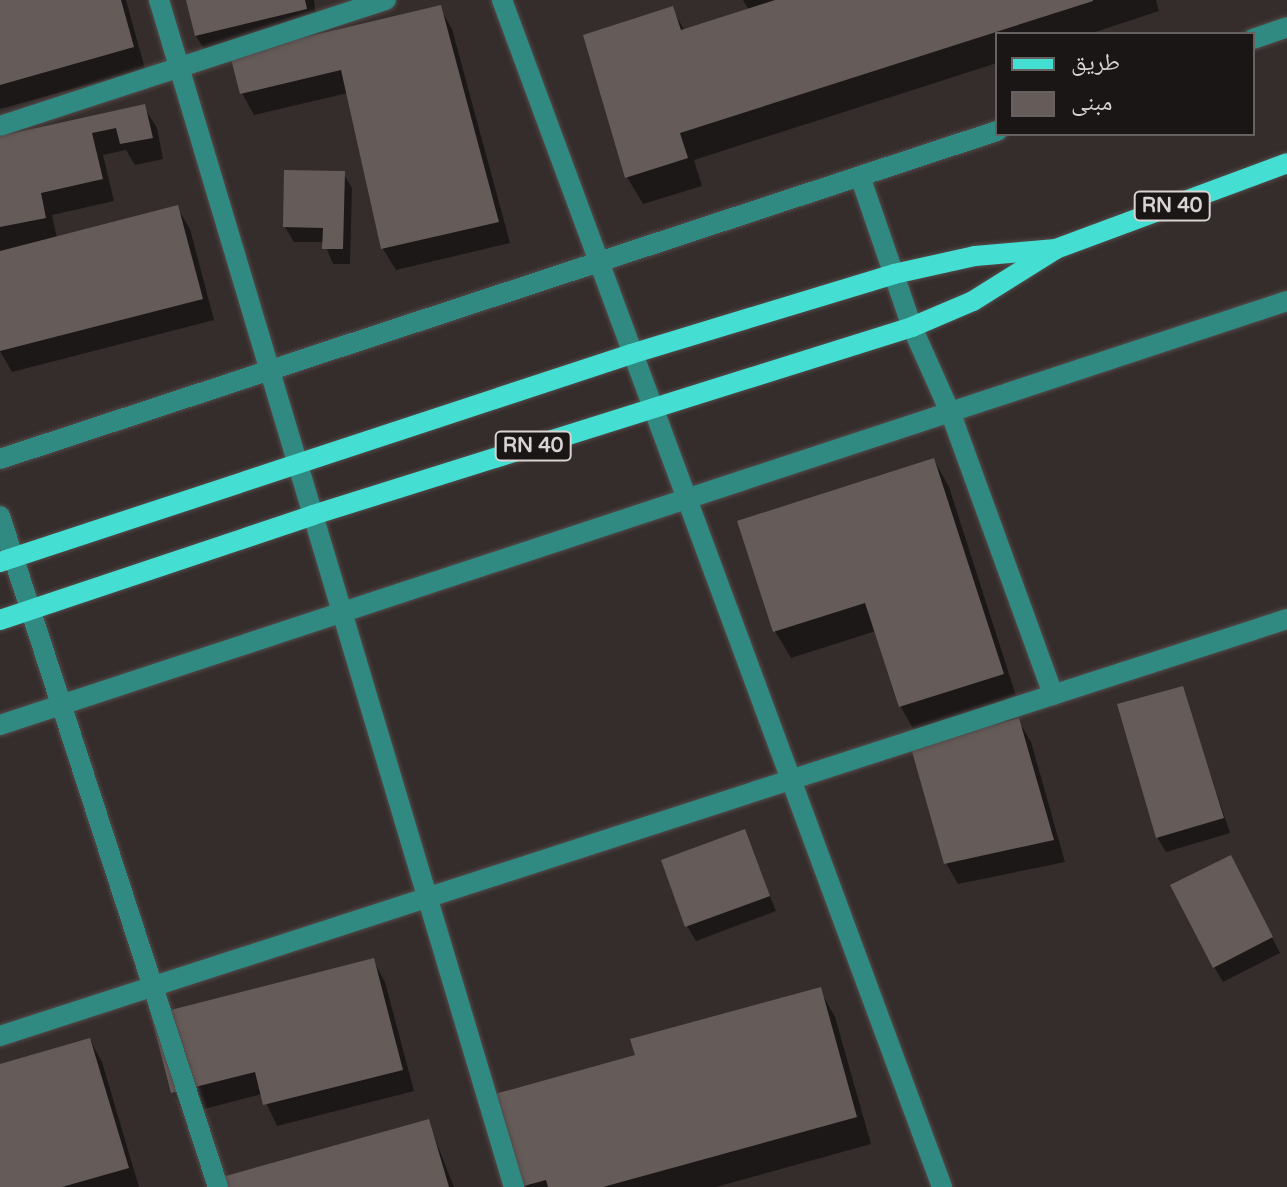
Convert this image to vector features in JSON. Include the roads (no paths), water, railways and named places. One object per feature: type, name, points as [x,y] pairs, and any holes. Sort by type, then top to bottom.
[{"type":"main road","name":"RN 40","points":[[0,620],[313,515],[912,327],[982,296],[1056,249],[1287,163]]},
{"type":"main road","name":"RN 40","points":[[7,560],[631,354],[894,274],[975,256],[1056,249]]},
{"type":"street","points":[[159,0],[270,371],[294,463],[313,515],[514,1187]]},
{"type":"street","points":[[0,126],[386,0]]},
{"type":"street","points":[[502,0],[942,1187]]},
{"type":"street","points":[[1255,38],[1287,27]]},
{"type":"street","points":[[0,459],[861,179],[995,132]]},
{"type":"street","points":[[861,179],[912,327],[951,414],[1053,695]]},
{"type":"street","points":[[0,725],[689,501],[1287,301]]},
{"type":"street","points":[[0,516],[7,560],[30,611],[218,1187]]},
{"type":"street","points":[[0,1036],[1287,619]]}]
